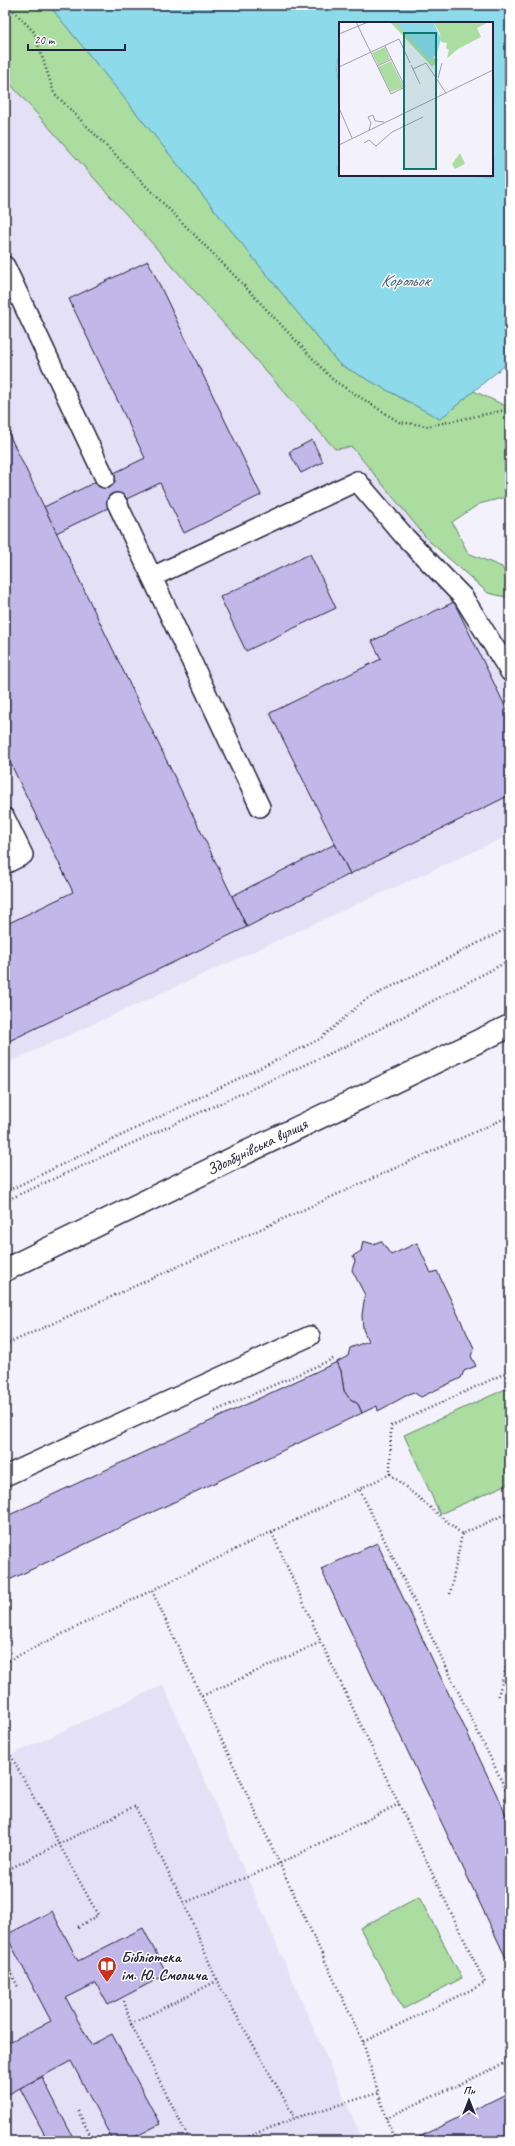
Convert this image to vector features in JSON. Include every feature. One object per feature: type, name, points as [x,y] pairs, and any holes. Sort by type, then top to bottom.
[{"type":"street","name":"Здолбунівська вулиця","points":[[5,1270],[217,1166],[510,1026]]},
{"type":"lane","points":[[5,266],[105,478]]},
{"type":"lane","points":[[152,577],[356,481],[405,537],[463,597],[510,672]]},
{"type":"lane","points":[[117,503],[260,807]]},
{"type":"lane","points":[[5,818],[23,856],[5,864]]},
{"type":"lane","points":[[5,1476],[310,1336]]},
{"type":"path","points":[[8,5],[34,32],[54,93],[235,276],[333,380],[399,422],[429,426],[510,409]]},
{"type":"path","points":[[5,1192],[320,1039],[365,1000],[510,927]]},
{"type":"path","points":[[5,1201],[357,1040],[510,960]]},
{"type":"path","points":[[5,1345],[510,1116]]},
{"type":"path","points":[[390,1474],[391,1426],[510,1371]]},
{"type":"path","points":[[5,1662],[272,1533],[390,1474]]},
{"type":"path","points":[[390,1474],[462,1534]]},
{"type":"path","points":[[360,1490],[510,1798]]},
{"type":"path","points":[[462,1534],[510,1512]]},
{"type":"path","points":[[272,1533],[321,1642],[485,1984],[363,2042]]},
{"type":"path","points":[[450,1594],[462,1534]]},
{"type":"path","points":[[152,1591],[281,1863],[363,2042],[386,2118],[395,2141]]},
{"type":"path","points":[[202,1696],[321,1642]]},
{"type":"path","points":[[498,1696],[510,1654]]},
{"type":"path","points":[[5,1745],[58,1845],[98,1915],[76,1928]]},
{"type":"path","points":[[184,1903],[281,1863],[399,1804]]},
{"type":"path","points":[[5,1871],[135,1806],[184,1903],[217,1981],[295,2118]]},
{"type":"path","points":[[5,1960],[18,1987]]},
{"type":"path","points":[[132,2024],[217,1981]]},
{"type":"path","points":[[124,2001],[132,2024],[190,2141]]},
{"type":"path","points":[[386,2118],[510,2060]]},
{"type":"path","points":[[237,2141],[295,2118],[378,2093]]},
{"type":"path","points":[[78,2111],[93,2141]]},
{"type":"shaded area","points":[[5,78],[335,449],[352,447],[429,541],[510,696],[510,835],[5,1064]]},
{"type":"shaded area","points":[[163,1685],[363,2141],[5,2141],[5,1758]]},
{"type":"green space","points":[[5,5],[49,5],[339,364],[440,419],[474,391],[510,408],[510,496],[479,504],[452,522],[468,553],[502,567],[510,585],[510,598],[488,593],[429,541],[352,447],[335,449],[5,78]]},
{"type":"green space","points":[[510,1387],[510,1483],[440,1514],[404,1435]]},
{"type":"green space","points":[[419,1897],[462,1978],[403,2009],[360,1928]]},
{"type":"water","name":"Корольок","points":[[49,5],[510,5],[510,361],[440,419],[339,364]]},
{"type":"building","points":[[148,261],[261,495],[184,533],[160,483],[56,533],[44,507],[145,458],[69,299]]},
{"type":"building","points":[[5,426],[247,927],[5,1043],[5,925],[73,892],[5,752]]},
{"type":"building","points":[[312,440],[323,462],[301,473],[289,452]]},
{"type":"building","points":[[310,554],[336,608],[246,651],[220,597]]},
{"type":"building","points":[[454,602],[510,716],[510,795],[350,874],[270,713],[381,659],[372,641]]},
{"type":"building","points":[[335,844],[350,874],[247,927],[232,896]]},
{"type":"building","points":[[363,1241],[373,1244],[381,1241],[391,1255],[417,1243],[431,1273],[437,1271],[474,1348],[471,1356],[476,1366],[464,1371],[461,1378],[421,1397],[413,1392],[378,1411],[377,1406],[362,1413],[358,1404],[349,1398],[344,1391],[341,1371],[337,1362],[348,1356],[350,1348],[368,1341],[363,1329],[362,1315],[365,1295],[352,1270],[355,1261],[353,1256],[361,1251]]},
{"type":"building","points":[[337,1362],[341,1371],[344,1391],[349,1398],[358,1404],[362,1413],[5,1582],[5,1517]]},
{"type":"building","points":[[377,1543],[510,1823],[510,1956],[506,1958],[321,1569]]},
{"type":"building","points":[[52,1911],[78,1961],[143,1928],[167,1974],[108,2005],[96,1983],[66,1998],[91,2045],[112,2034],[160,2124],[127,2141],[113,2141],[71,2061],[5,2096],[5,2044],[51,2021],[6,1935]]},
{"type":"building","points":[[42,2077],[75,2141],[48,2141],[20,2088]]},
{"type":"building","points":[[510,2092],[510,2141],[421,2141],[419,2137]]},
{"type":"place","name":"Бібліотека ім. Ю. Смолича","points":[[107,1983]]}]
